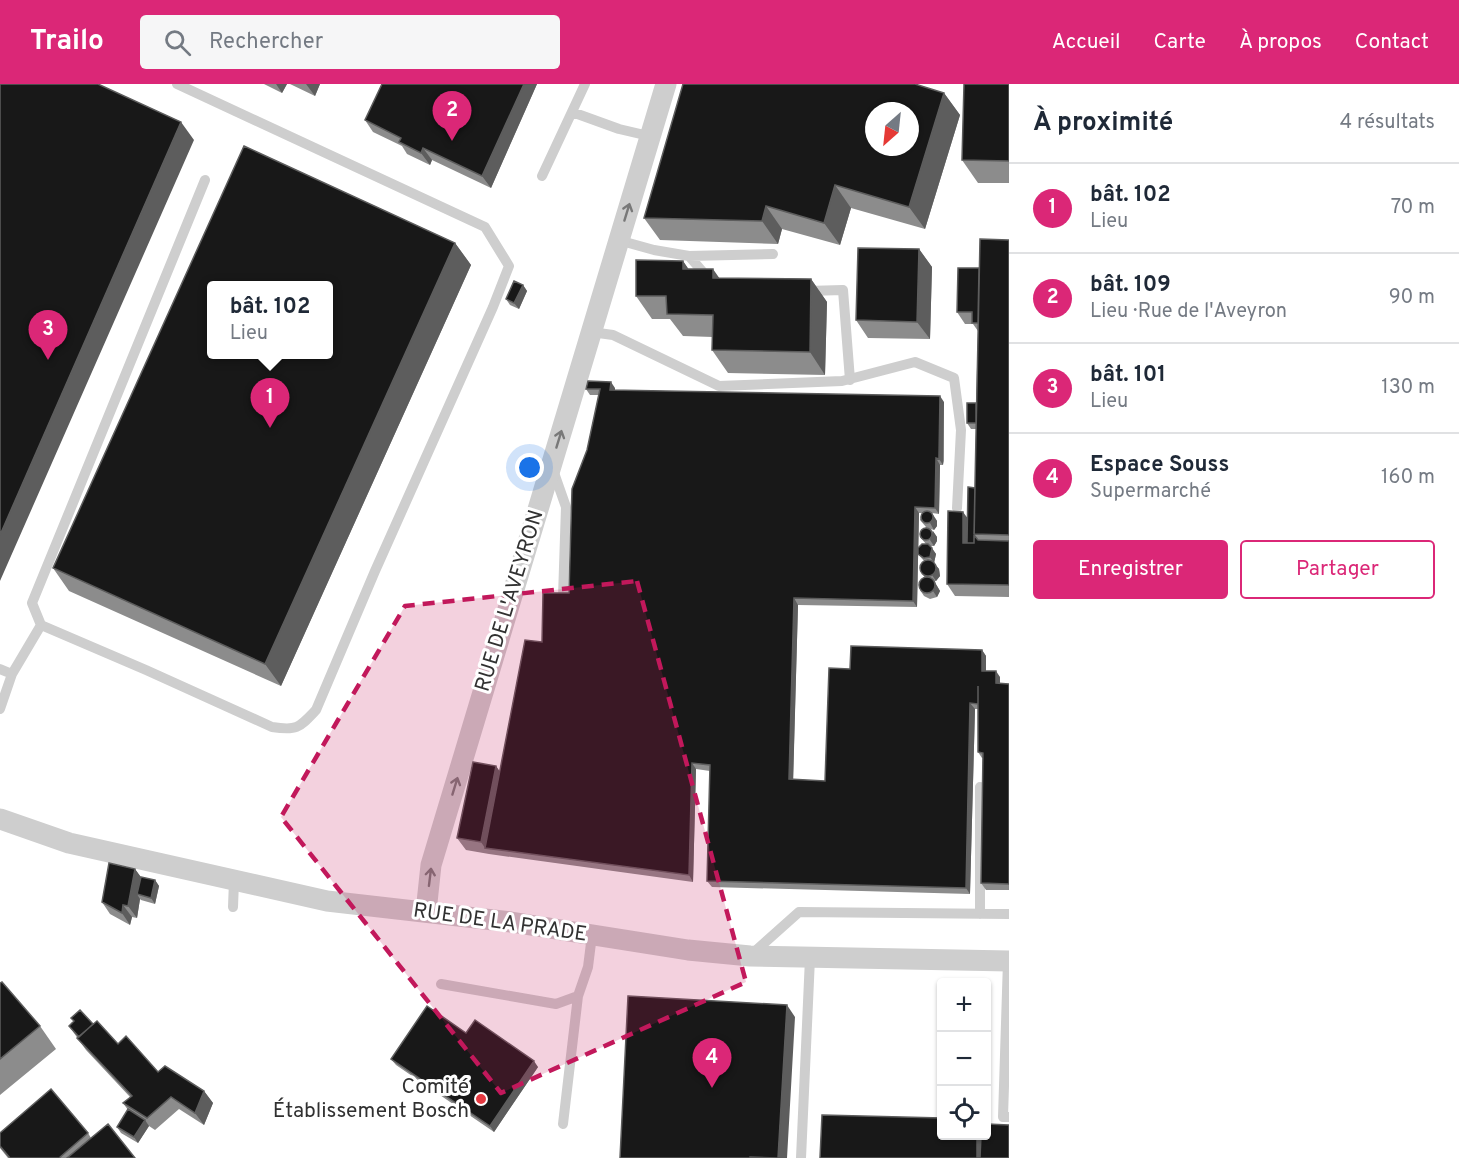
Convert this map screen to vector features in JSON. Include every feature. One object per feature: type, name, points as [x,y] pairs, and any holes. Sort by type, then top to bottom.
[{"type":"street","name":"RUE DE L'AVEYRON","points":[[426,912],[431,865],[666,84]]},
{"type":"street","name":"RUE DE LA PRADE","points":[[0,819],[69,843],[327,901],[511,922],[688,950],[750,956],[1008,961]]},
{"type":"lane","points":[[177,84],[485,227],[509,266],[316,710],[301,726],[287,729],[272,727],[41,625],[32,603],[205,180]]},
{"type":"lane","points":[[542,176],[585,84]]},
{"type":"lane","points":[[572,112],[619,129],[649,136]]},
{"type":"lane","points":[[618,240],[654,250],[689,256],[773,254]]},
{"type":"lane","points":[[689,256],[711,281],[721,284]]},
{"type":"lane","points":[[797,291],[843,290],[850,380]]},
{"type":"lane","points":[[591,332],[613,335],[719,386],[850,380],[915,362],[954,378],[961,430],[957,508]]},
{"type":"lane","points":[[551,466],[566,507],[563,597]]},
{"type":"lane","points":[[0,709],[12,674],[41,625]]},
{"type":"lane","points":[[0,669],[12,674]]},
{"type":"lane","points":[[980,787],[980,914]]},
{"type":"lane","points":[[232,907],[234,881]]},
{"type":"lane","points":[[750,956],[798,912],[1009,914]]},
{"type":"lane","points":[[563,1124],[578,996],[588,967],[592,935]]},
{"type":"lane","points":[[801,1158],[810,958]]},
{"type":"lane","points":[[1008,961],[1003,1116],[1009,1117]]},
{"type":"lane","points":[[441,984],[555,1004],[578,996]]},
{"type":"highlighted area","points":[[637,581],[746,982],[501,1093],[281,817],[405,606]]},
{"type":"building","points":[[0,84],[98,84],[181,122],[0,535]]},
{"type":"building","points":[[382,84],[524,84],[482,176],[423,148],[421,153],[399,142],[401,138],[365,120]]},
{"type":"building","points":[[683,84],[915,84],[944,93],[909,207],[835,185],[824,223],[766,206],[762,221],[644,218]]},
{"type":"building","points":[[964,84],[1009,84],[1009,161],[962,160]]},
{"type":"building","points":[[244,146],[455,243],[265,664],[53,568]]},
{"type":"building","points":[[980,239],[1009,240],[1009,535],[974,534]]},
{"type":"building","points":[[858,248],[919,249],[917,322],[856,320]]},
{"type":"building","points":[[636,260],[683,261],[683,269],[713,269],[713,278],[811,279],[810,352],[712,350],[713,315],[667,314],[666,296],[636,296]]},
{"type":"building","points":[[958,268],[979,268],[978,323],[972,323],[972,312],[957,312]]},
{"type":"building","points":[[514,281],[523,285],[514,303],[506,299]]},
{"type":"building","points":[[588,381],[611,382],[610,390],[940,396],[939,459],[936,458],[935,508],[915,507],[913,601],[794,598],[789,779],[825,781],[829,668],[850,669],[851,646],[982,650],[982,671],[996,671],[996,683],[1009,684],[1009,884],[981,883],[983,753],[978,752],[978,704],[970,703],[966,888],[707,881],[710,765],[692,763],[689,875],[485,848],[525,640],[542,642],[543,593],[569,593],[572,489],[587,450],[600,389],[586,389]]},
{"type":"building","points":[[967,403],[976,403],[976,423],[967,423]]},
{"type":"building","points":[[968,487],[975,488],[974,543],[967,543]]},
{"type":"building","points":[[929,511],[933,517],[929,523],[925,523],[921,515]]},
{"type":"building","points":[[948,511],[963,512],[963,543],[974,543],[974,535],[978,540],[1009,541],[1009,585],[947,584]]},
{"type":"building","points":[[928,528],[931,529],[931,539],[924,540],[921,539],[920,532],[921,529]]},
{"type":"building","points":[[922,544],[928,544],[932,548],[930,557],[924,558],[918,554],[918,548]]},
{"type":"building","points":[[928,560],[934,562],[936,568],[934,574],[928,576],[922,574],[920,568],[922,562]]},
{"type":"building","points":[[927,577],[933,579],[935,585],[933,591],[927,593],[921,591],[919,585],[921,579]]},
{"type":"building","points":[[473,762],[496,766],[481,842],[457,838]]},
{"type":"building","points":[[109,863],[135,869],[128,906],[123,905],[122,913],[102,902]]},
{"type":"building","points":[[141,877],[155,880],[151,898],[137,894]]},
{"type":"building","points":[[2,982],[40,1026],[0,1059],[0,983]]},
{"type":"building","points":[[628,996],[787,1005],[778,1158],[620,1158]]},
{"type":"building","name":"Comité Établissement Bosch","points":[[427,1006],[466,1033],[475,1020],[534,1061],[490,1126],[391,1059]]},
{"type":"building","points":[[80,1010],[93,1024],[79,1037],[69,1026],[74,1021],[71,1018]]},
{"type":"building","points":[[97,1021],[118,1044],[126,1036],[158,1072],[165,1066],[204,1091],[195,1113],[171,1097],[147,1118],[123,1103],[132,1096],[77,1038]]},
{"type":"building","points":[[51,1089],[88,1133],[59,1158],[10,1158],[0,1146],[0,1133]]},
{"type":"building","points":[[128,1109],[145,1120],[134,1137],[117,1127]]},
{"type":"building","points":[[822,1115],[937,1118],[937,1140],[977,1140],[977,1158],[820,1158]]},
{"type":"building","points":[[108,1124],[135,1158],[67,1158]]},
{"type":"building","points":[[991,1124],[1009,1125],[1009,1158],[980,1158],[981,1140],[991,1140]]},
{"type":"place","name":"bât. 109","points":[[452,141]]},
{"type":"place","name":"bât. 101","points":[[48,360]]},
{"type":"place","name":"bât. 102","points":[[270,428]]},
{"type":"place","name":"Espace Souss","points":[[712,1088]]},
{"type":"place","name":"Comité Établissement Bosch","points":[[481,1099]]}]
